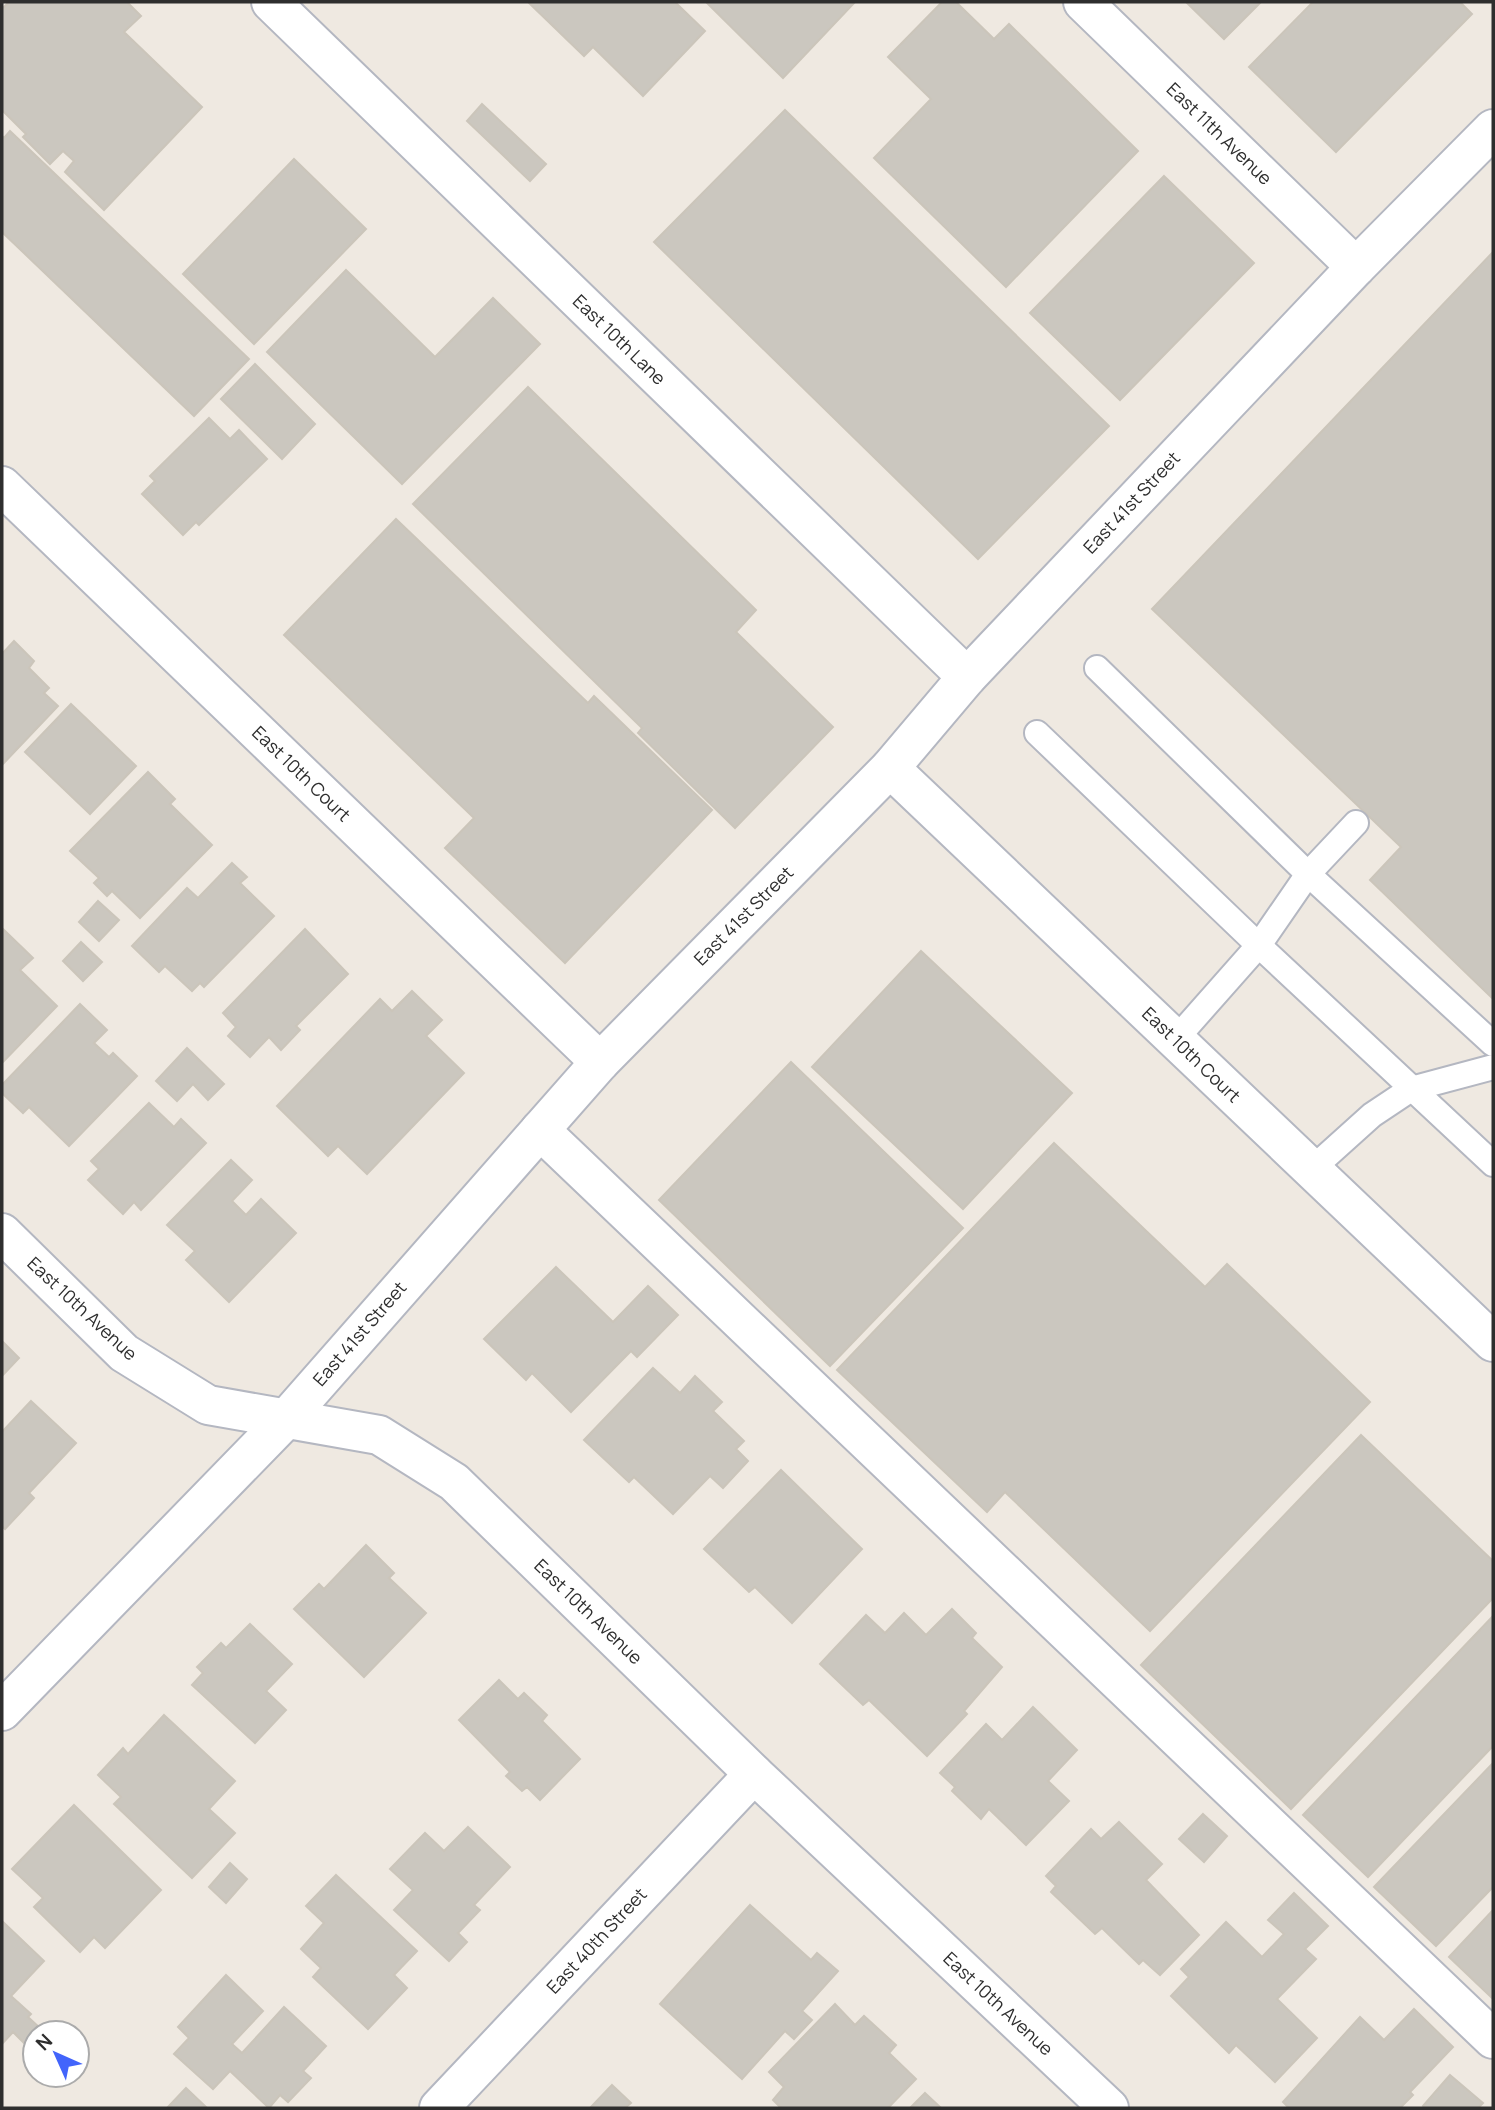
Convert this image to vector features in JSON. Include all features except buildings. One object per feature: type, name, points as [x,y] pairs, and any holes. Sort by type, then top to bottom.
[{"type":"street","name":"East 10th Lane","points":[[271,2],[967,677]]},
{"type":"street","name":"East 11th Avenue","points":[[1083,2],[1356,267]]},
{"type":"street","name":"East 41st Street","points":[[2,1711],[286,1419],[600,1062],[890,768],[967,677],[1356,267],[1493,129]]},
{"type":"street","name":"East 10th Court","points":[[2,486],[600,1062]]},
{"type":"street","name":"East 10th Court","points":[[890,768],[1493,1342]]},
{"type":"street","points":[[540,1130],[1493,2039]]},
{"type":"street","name":"East 10th Avenue","points":[[2,1233],[124,1353],[208,1405],[379,1435],[454,1482],[754,1774],[1109,2108]]},
{"type":"street","name":"East 40th Street","points":[[439,2108],[754,1774]]},
{"type":"lane","points":[[1097,668],[1308,874],[1493,1044]]},
{"type":"lane","points":[[1037,733],[1493,1164]]},
{"type":"lane","points":[[1175,1040],[1259,945],[1308,874],[1356,822]]},
{"type":"lane","points":[[1312,1170],[1373,1115],[1411,1089],[1493,1067]]}]
